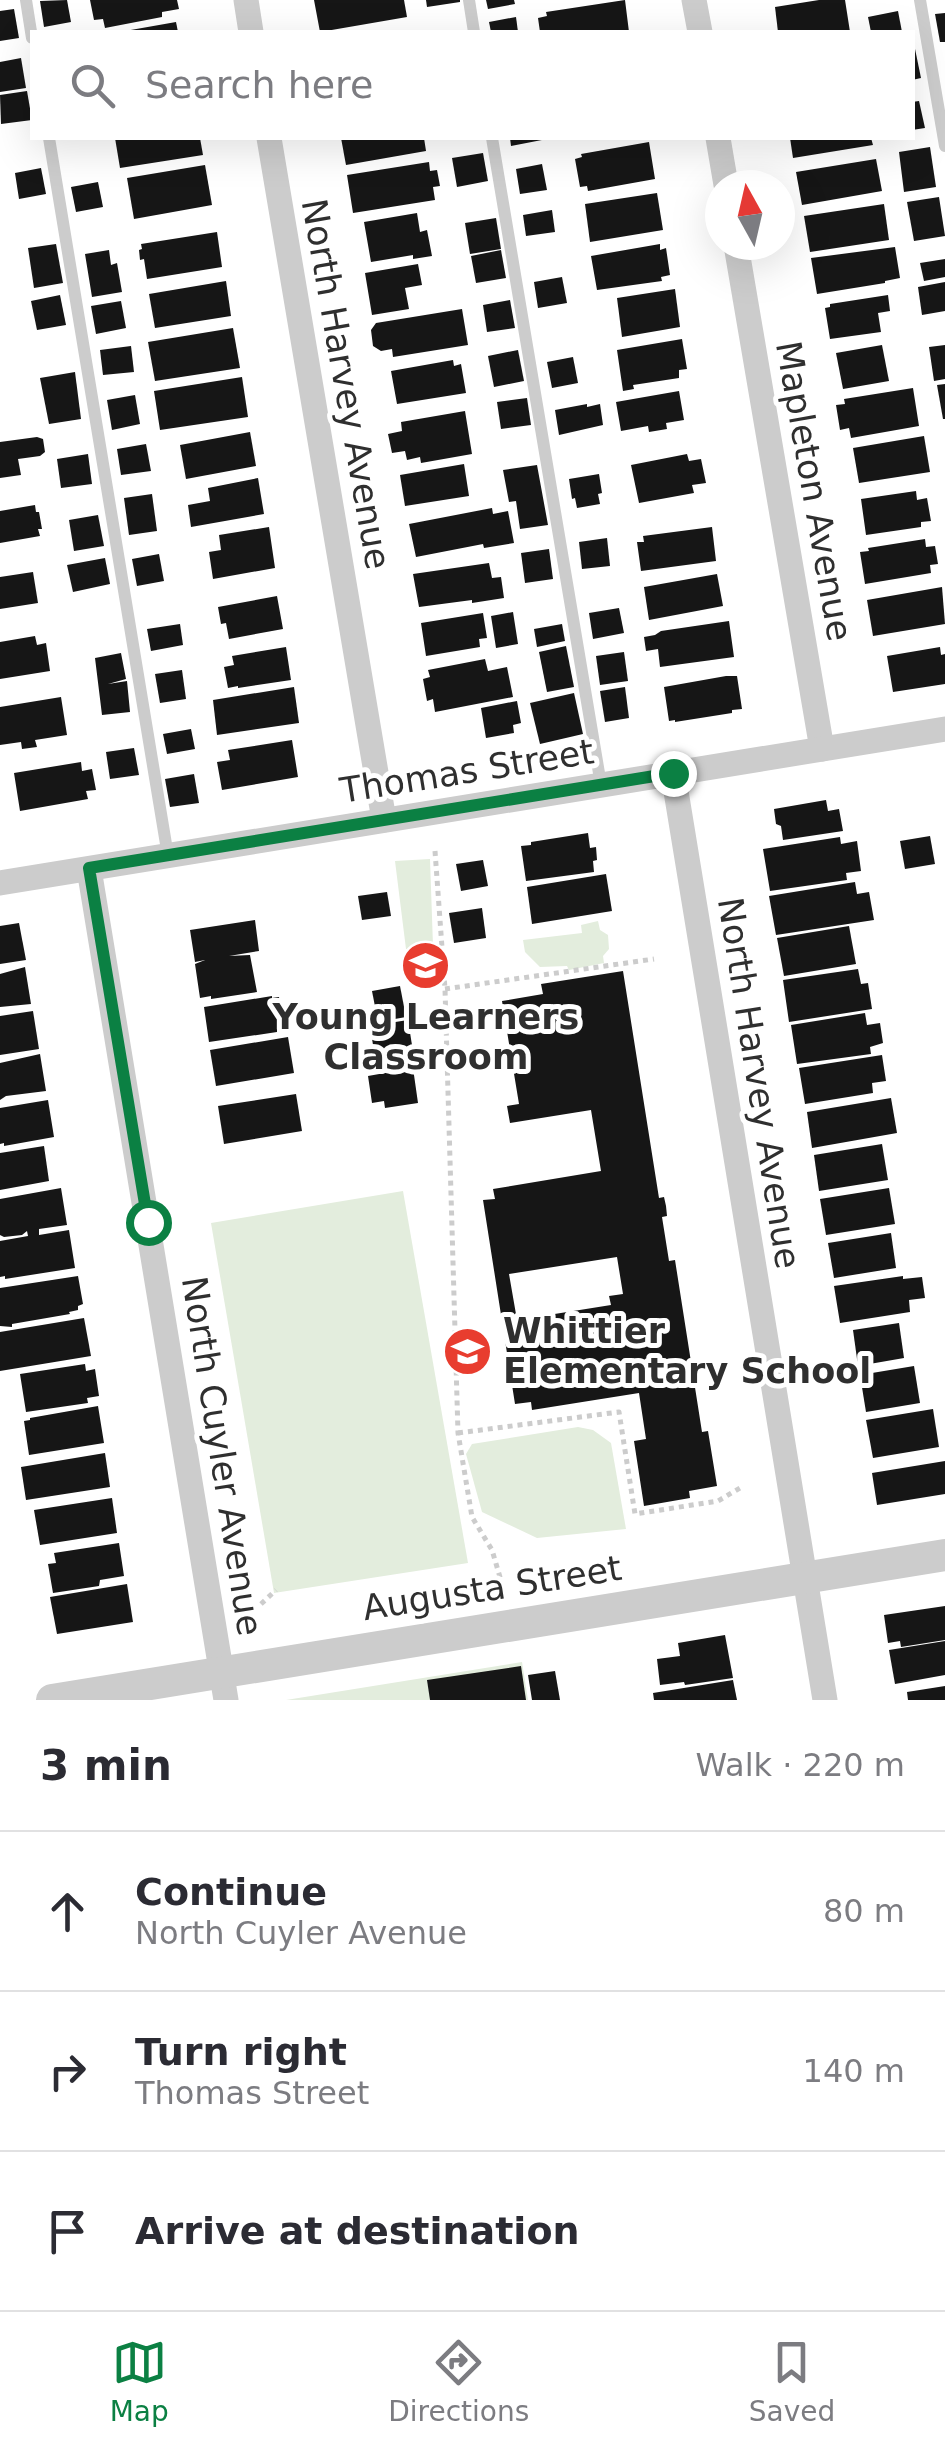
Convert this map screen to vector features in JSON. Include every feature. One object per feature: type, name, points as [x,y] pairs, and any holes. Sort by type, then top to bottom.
[{"type":"street","points":[[246,0],[251,30]]},
{"type":"street","points":[[694,0],[700,30]]},
{"type":"street","name":"North Harvey Avenue","points":[[269,140],[384,820]]},
{"type":"street","points":[[718,140],[723,170]]},
{"type":"street","name":"Mapleton Avenue","points":[[739,260],[822,749]]},
{"type":"street","name":"Thomas Street","points":[[0,883],[945,729]]},
{"type":"street","name":"North Harvey Avenue","points":[[673,773],[825,1700]]},
{"type":"street","name":"North Cuyler Avenue","points":[[89,868],[224,1686]]},
{"type":"street","name":"Augusta Street","points":[[52,1700],[224,1686],[945,1555]]},
{"type":"lane","points":[[26,0],[31,30]]},
{"type":"lane","points":[[469,0],[474,30]]},
{"type":"lane","points":[[920,0],[945,146]]},
{"type":"lane","points":[[49,140],[168,856]]},
{"type":"lane","points":[[492,140],[601,785]]},
{"type":"path","points":[[435,851],[446,989],[458,1433],[472,1518],[492,1550],[502,1584]]},
{"type":"path","points":[[446,989],[654,960]]},
{"type":"path","points":[[458,1433],[619,1412],[636,1514],[718,1501],[740,1488]]},
{"type":"path","points":[[261,1604],[276,1590]]},
{"type":"green space","points":[[430,859],[433,946],[406,949],[395,861]]},
{"type":"green space","points":[[598,921],[600,930],[608,935],[604,963],[569,970],[567,966],[540,967],[525,952],[523,940],[582,933],[581,925]]},
{"type":"green space","points":[[403,1191],[468,1563],[274,1593],[211,1223]]},
{"type":"green space","points":[[578,1427],[593,1430],[611,1443],[626,1529],[537,1538],[482,1512],[466,1454],[472,1444]]},
{"type":"green space","points":[[522,1662],[528,1700],[286,1700]]},
{"type":"building","points":[[67,0],[71,22],[44,27],[40,1]]},
{"type":"building","points":[[90,0],[177,0],[179,9],[162,12],[162,17],[105,28],[103,19],[94,20]]},
{"type":"building","points":[[314,0],[404,0],[407,17],[320,30]]},
{"type":"building","points":[[426,0],[460,0],[460,2],[427,7]]},
{"type":"building","points":[[486,0],[514,0],[515,4],[488,9]]},
{"type":"building","points":[[625,0],[629,30],[540,30],[538,18],[547,16],[546,12]]},
{"type":"building","points":[[845,0],[850,30],[778,30],[775,7]]},
{"type":"building","points":[[14,9],[19,38],[0,41],[0,11]]},
{"type":"building","points":[[898,11],[902,30],[871,30],[868,17]]},
{"type":"building","points":[[945,13],[945,42],[940,42],[935,14]]},
{"type":"building","points":[[516,17],[518,30],[491,30],[489,22]]},
{"type":"building","points":[[176,22],[178,30],[131,30]]},
{"type":"building","points":[[915,49],[921,78],[915,79]]},
{"type":"building","points":[[21,58],[26,88],[0,92],[0,62]]},
{"type":"building","points":[[27,91],[30,120],[1,124],[0,95]]},
{"type":"building","points":[[919,101],[925,128],[915,130],[915,102]]},
{"type":"building","points":[[115,140],[200,140],[203,155],[120,168]]},
{"type":"building","points":[[341,140],[424,140],[426,151],[346,165]]},
{"type":"building","points":[[510,140],[542,140],[511,146]]},
{"type":"building","points":[[790,140],[872,140],[873,145],[793,158]]},
{"type":"building","points":[[649,142],[655,179],[588,191],[587,186],[580,187],[575,159],[581,154]]},
{"type":"building","points":[[930,147],[936,187],[904,192],[899,152]]},
{"type":"building","points":[[483,153],[488,181],[457,187],[452,158]]},
{"type":"building","points":[[876,159],[882,191],[802,205],[796,172]]},
{"type":"building","points":[[429,162],[430,171],[437,170],[440,186],[433,187],[435,200],[353,213],[347,175]]},
{"type":"building","points":[[542,164],[547,190],[520,194],[516,169]]},
{"type":"building","points":[[205,165],[212,205],[134,219],[127,178]]},
{"type":"building","points":[[41,168],[46,194],[19,199],[15,173]]},
{"type":"building","points":[[98,182],[103,207],[76,212],[71,187]]},
{"type":"building","points":[[657,193],[663,230],[590,242],[585,204]]},
{"type":"building","points":[[939,197],[945,236],[914,241],[907,202]]},
{"type":"building","points":[[884,204],[889,240],[810,252],[804,216]]},
{"type":"building","points":[[552,210],[555,232],[526,236],[523,215]]},
{"type":"building","points":[[417,213],[420,232],[427,230],[432,256],[371,262],[364,222]]},
{"type":"building","points":[[496,218],[501,249],[470,254],[465,223]]},
{"type":"building","points":[[217,232],[222,267],[147,279],[144,259],[140,260],[141,244]]},
{"type":"building","points":[[56,244],[63,283],[34,288],[28,248]]},
{"type":"building","points":[[660,244],[660,250],[666,248],[670,275],[661,277],[662,281],[597,290],[591,256]]},
{"type":"building","points":[[895,247],[900,278],[817,294],[811,258]]},
{"type":"building","points":[[109,250],[111,265],[117,263],[122,292],[92,297],[85,254]]},
{"type":"building","points":[[501,250],[506,278],[476,283],[471,256]]},
{"type":"building","points":[[945,259],[945,277],[924,281],[920,263]]},
{"type":"building","points":[[418,264],[422,285],[405,288],[409,309],[372,315],[365,273]]},
{"type":"building","points":[[562,277],[567,303],[538,308],[534,282]]},
{"type":"building","points":[[226,281],[231,316],[155,328],[149,294]]},
{"type":"building","points":[[945,282],[945,311],[922,315],[918,287]]},
{"type":"building","points":[[675,289],[680,327],[622,337],[617,298]]},
{"type":"building","points":[[60,295],[66,325],[37,330],[31,301]]},
{"type":"building","points":[[888,295],[890,311],[878,313],[881,332],[830,339],[825,308],[830,304]]},
{"type":"building","points":[[510,300],[515,328],[487,332],[483,305]]},
{"type":"building","points":[[121,301],[126,328],[96,334],[91,306]]},
{"type":"building","points":[[462,309],[468,345],[393,357],[392,349],[381,351],[373,346],[371,330],[376,323]]},
{"type":"building","points":[[233,328],[240,368],[155,381],[148,342]]},
{"type":"building","points":[[682,339],[687,369],[679,370],[679,378],[633,385],[634,389],[623,391],[617,350]]},
{"type":"building","points":[[882,345],[889,381],[843,389],[836,353]]},
{"type":"building","points":[[945,345],[945,379],[934,381],[929,347]]},
{"type":"building","points":[[131,346],[134,372],[103,375],[100,350]]},
{"type":"building","points":[[518,350],[524,381],[494,387],[488,356]]},
{"type":"building","points":[[573,357],[578,383],[552,388],[547,362]]},
{"type":"building","points":[[453,360],[454,366],[461,364],[466,393],[397,404],[391,371]]},
{"type":"building","points":[[75,372],[81,419],[49,424],[40,378]]},
{"type":"building","points":[[242,377],[248,417],[160,430],[154,391]]},
{"type":"building","points":[[945,384],[945,419],[943,419],[937,385]]},
{"type":"building","points":[[913,388],[919,426],[851,438],[849,428],[840,430],[836,405],[845,404],[844,399]]},
{"type":"building","points":[[679,391],[684,420],[666,423],[667,429],[649,432],[648,426],[621,431],[616,402]]},
{"type":"building","points":[[135,395],[140,424],[112,430],[107,400]]},
{"type":"building","points":[[527,398],[531,425],[501,429],[497,402]]},
{"type":"building","points":[[600,404],[603,425],[559,435],[555,410]]},
{"type":"building","points":[[465,411],[472,454],[421,463],[420,457],[407,460],[405,451],[392,453],[388,434],[402,431],[401,422]]},
{"type":"building","points":[[250,432],[256,466],[186,479],[180,445]]},
{"type":"building","points":[[924,436],[930,472],[859,483],[853,448]]},
{"type":"building","points":[[43,439],[45,452],[18,459],[21,475],[0,478],[0,442]]},
{"type":"building","points":[[146,444],[151,471],[121,475],[117,449]]},
{"type":"building","points":[[88,454],[92,484],[61,488],[57,459]]},
{"type":"building","points":[[687,454],[689,461],[701,459],[706,483],[692,485],[694,493],[639,503],[631,465]]},
{"type":"building","points":[[464,464],[469,496],[405,506],[400,475]]},
{"type":"building","points":[[537,465],[548,525],[520,529],[516,501],[509,502],[503,470]]},
{"type":"building","points":[[599,474],[600,504],[577,508],[569,479]]},
{"type":"building","points":[[258,478],[264,514],[191,527],[188,505],[210,501],[208,488]]},
{"type":"building","points":[[916,491],[917,500],[927,498],[931,521],[921,522],[921,527],[866,535],[861,499]]},
{"type":"building","points":[[152,494],[157,531],[129,535],[124,498]]},
{"type":"building","points":[[35,505],[42,529],[38,529],[40,536],[0,543],[0,511]]},
{"type":"building","points":[[492,508],[493,514],[508,511],[514,543],[484,548],[483,544],[416,557],[409,524]]},
{"type":"building","points":[[98,515],[104,546],[74,551],[69,520]]},
{"type":"building","points":[[269,527],[275,568],[213,579],[209,552],[221,550],[219,535]]},
{"type":"building","points":[[712,527],[716,561],[641,571],[637,542],[644,542],[643,536]]},
{"type":"building","points":[[607,538],[610,566],[582,569],[579,542]]},
{"type":"building","points":[[925,539],[926,547],[935,546],[938,564],[930,565],[931,573],[865,584],[860,552]]},
{"type":"building","points":[[549,549],[553,579],[525,583],[521,553]]},
{"type":"building","points":[[159,554],[164,581],[137,586],[132,559]]},
{"type":"building","points":[[105,558],[110,584],[73,592],[67,565]]},
{"type":"building","points":[[489,563],[492,578],[501,577],[504,598],[419,607],[413,574]]},
{"type":"building","points":[[33,572],[38,603],[0,609],[0,577]]},
{"type":"building","points":[[717,574],[723,606],[649,620],[644,587]]},
{"type":"building","points":[[942,587],[945,624],[873,636],[867,600]]},
{"type":"building","points":[[277,596],[283,629],[229,639],[218,607]]},
{"type":"building","points":[[619,608],[624,633],[593,639],[589,613]]},
{"type":"building","points":[[513,612],[518,644],[496,648],[491,616]]},
{"type":"building","points":[[483,613],[487,638],[479,639],[480,647],[426,656],[421,623]]},
{"type":"building","points":[[729,621],[734,657],[660,667],[658,649],[646,651],[644,637]]},
{"type":"building","points":[[180,624],[183,645],[151,651],[147,629]]},
{"type":"building","points":[[562,624],[565,641],[537,647],[534,629]]},
{"type":"building","points":[[35,636],[37,645],[46,643],[50,671],[0,679],[0,642]]},
{"type":"building","points":[[566,646],[574,687],[547,692],[539,652]]},
{"type":"building","points":[[286,647],[291,680],[228,688],[224,667],[234,665],[232,656]]},
{"type":"building","points":[[940,647],[941,655],[945,654],[945,684],[893,692],[887,656]]},
{"type":"building","points":[[624,652],[628,681],[600,685],[596,656]]},
{"type":"building","points":[[121,653],[126,679],[108,684],[127,681],[130,712],[102,715],[95,658]]},
{"type":"building","points":[[485,659],[488,671],[507,667],[513,697],[435,712],[433,699],[427,701],[423,679],[430,677],[428,670]]},
{"type":"building","points":[[182,670],[186,699],[160,703],[155,674]]},
{"type":"building","points":[[737,676],[742,709],[669,721],[664,687]]},
{"type":"building","points":[[294,687],[299,723],[217,735],[213,700]]},
{"type":"building","points":[[625,687],[629,718],[605,722],[600,691]]},
{"type":"building","points":[[574,693],[583,734],[540,744],[530,703]]},
{"type":"building","points":[[61,697],[67,735],[35,740],[37,747],[22,749],[21,742],[0,745],[0,707]]},
{"type":"building","points":[[517,701],[521,723],[513,725],[514,733],[486,738],[481,708]]},
{"type":"building","points":[[191,729],[195,749],[167,754],[163,734]]},
{"type":"building","points":[[292,740],[298,777],[222,790],[217,762],[230,760],[228,750]]},
{"type":"building","points":[[134,748],[139,775],[110,779],[106,752]]},
{"type":"building","points":[[81,762],[82,771],[92,769],[96,790],[86,791],[88,799],[20,811],[14,773]]},
{"type":"building","points":[[194,774],[199,803],[170,807],[165,779]]},
{"type":"building","points":[[826,800],[828,811],[839,809],[843,831],[783,840],[774,809]]},
{"type":"building","points":[[588,833],[590,848],[596,847],[594,872],[526,881],[521,846]]},
{"type":"building","points":[[930,836],[935,864],[905,869],[900,841]]},
{"type":"building","points":[[840,837],[841,844],[857,841],[861,871],[846,873],[847,880],[770,891],[763,849]]},
{"type":"building","points":[[483,860],[488,886],[461,891],[456,864]]},
{"type":"building","points":[[606,874],[612,911],[532,924],[527,887]]},
{"type":"building","points":[[855,882],[857,894],[869,892],[874,920],[776,935],[769,896]]},
{"type":"building","points":[[387,892],[391,916],[362,920],[358,896]]},
{"type":"building","points":[[482,908],[486,938],[454,943],[449,913]]},
{"type":"building","points":[[255,920],[259,951],[229,956],[250,955],[257,992],[200,998],[195,964],[205,960],[195,962],[190,930]]},
{"type":"building","points":[[19,923],[26,960],[0,964],[0,926]]},
{"type":"building","points":[[849,926],[856,964],[784,976],[777,938]]},
{"type":"building","name":"Young Learners Classroom","points":[[433,950],[437,976],[418,979],[414,953]]},
{"type":"building","points":[[25,967],[31,1004],[0,1007],[0,974]]},
{"type":"building","points":[[858,969],[861,984],[868,983],[872,1009],[789,1022],[783,980]]},
{"type":"building","points":[[623,971],[659,1198],[664,1197],[666,1206],[667,1216],[662,1217],[669,1261],[675,1260],[702,1432],[708,1431],[717,1486],[689,1491],[690,1498],[644,1506],[634,1441],[646,1439],[639,1393],[532,1410],[531,1402],[515,1404],[483,1200],[495,1199],[493,1189],[601,1171],[591,1110],[510,1123],[507,1106],[519,1104],[502,1001],[543,994],[541,984]],"holes":[[[617,1257],[623,1294],[609,1296],[611,1305],[517,1320],[509,1274]]]},
{"type":"building","points":[[400,986],[406,1017],[378,1022],[372,991]]},
{"type":"building","points":[[279,997],[284,1027],[277,1032],[209,1042],[204,1007]]},
{"type":"building","points":[[33,1011],[39,1049],[0,1055],[0,1016]]},
{"type":"building","points":[[865,1013],[867,1025],[880,1023],[883,1043],[870,1047],[871,1054],[797,1064],[791,1025]]},
{"type":"building","points":[[408,1020],[415,1064],[377,1070],[370,1026]]},
{"type":"building","points":[[288,1037],[294,1073],[216,1086],[210,1050]]},
{"type":"building","points":[[40,1054],[46,1091],[0,1100],[0,1063]]},
{"type":"building","points":[[882,1055],[886,1081],[872,1083],[873,1093],[805,1104],[799,1068]]},
{"type":"building","points":[[413,1068],[418,1103],[385,1108],[384,1101],[372,1103],[368,1076]]},
{"type":"building","points":[[296,1094],[302,1131],[224,1144],[218,1106]]},
{"type":"building","points":[[891,1098],[897,1133],[812,1148],[807,1112]]},
{"type":"building","points":[[48,1100],[54,1137],[0,1144],[0,1108]]},
{"type":"building","points":[[882,1144],[888,1180],[819,1191],[814,1155]]},
{"type":"building","points":[[44,1146],[49,1181],[0,1190],[0,1153]]},
{"type":"building","points":[[61,1188],[67,1225],[39,1229],[39,1235],[69,1230],[75,1268],[0,1277],[0,1241],[28,1236],[27,1231],[22,1235],[0,1235],[0,1199]]},
{"type":"building","points":[[889,1188],[895,1224],[826,1235],[820,1199]]},
{"type":"building","points":[[891,1233],[896,1268],[834,1278],[828,1243]]},
{"type":"building","points":[[78,1276],[83,1304],[78,1310],[12,1327],[0,1326],[0,1288]]},
{"type":"building","points":[[922,1277],[925,1298],[909,1300],[910,1312],[840,1323],[834,1286]]},
{"type":"building","points":[[84,1318],[91,1356],[0,1371],[0,1332]]},
{"type":"building","points":[[899,1323],[904,1358],[858,1366],[853,1330]]},
{"type":"building","points":[[85,1364],[86,1371],[95,1369],[99,1396],[87,1398],[88,1403],[26,1412],[20,1374]]},
{"type":"building","points":[[914,1366],[920,1403],[866,1412],[860,1375]]},
{"type":"building","points":[[98,1406],[104,1443],[29,1455],[24,1421]]},
{"type":"building","points":[[933,1409],[939,1447],[873,1458],[866,1420]]},
{"type":"building","points":[[105,1453],[110,1487],[26,1500],[21,1467]]},
{"type":"building","points":[[945,1461],[945,1494],[877,1505],[872,1473]]},
{"type":"building","points":[[112,1498],[117,1533],[40,1545],[34,1510]]},
{"type":"building","points":[[119,1543],[124,1576],[100,1580],[99,1586],[53,1593],[48,1564],[56,1563],[54,1553]]},
{"type":"building","points":[[127,1584],[133,1622],[57,1634],[50,1597]]},
{"type":"building","points":[[945,1606],[945,1640],[901,1647],[900,1641],[888,1643],[884,1615]]},
{"type":"building","points":[[725,1635],[733,1678],[660,1685],[657,1659],[680,1656],[678,1643]]},
{"type":"building","points":[[945,1641],[945,1675],[895,1684],[889,1650]]},
{"type":"building","points":[[521,1666],[526,1700],[430,1700],[427,1680]]},
{"type":"building","points":[[555,1671],[560,1700],[532,1700],[528,1675]]},
{"type":"building","points":[[733,1680],[737,1700],[654,1700],[653,1693]]},
{"type":"building","points":[[945,1686],[945,1700],[908,1700],[907,1692]]},
{"type":"place","name":"Young Learners Classroom","points":[[426,965]]},
{"type":"place","name":"Whittier Elementary School","points":[[468,1351]]},
{"type":"route","points":[[148,1222],[89,868],[673,773]]}]
